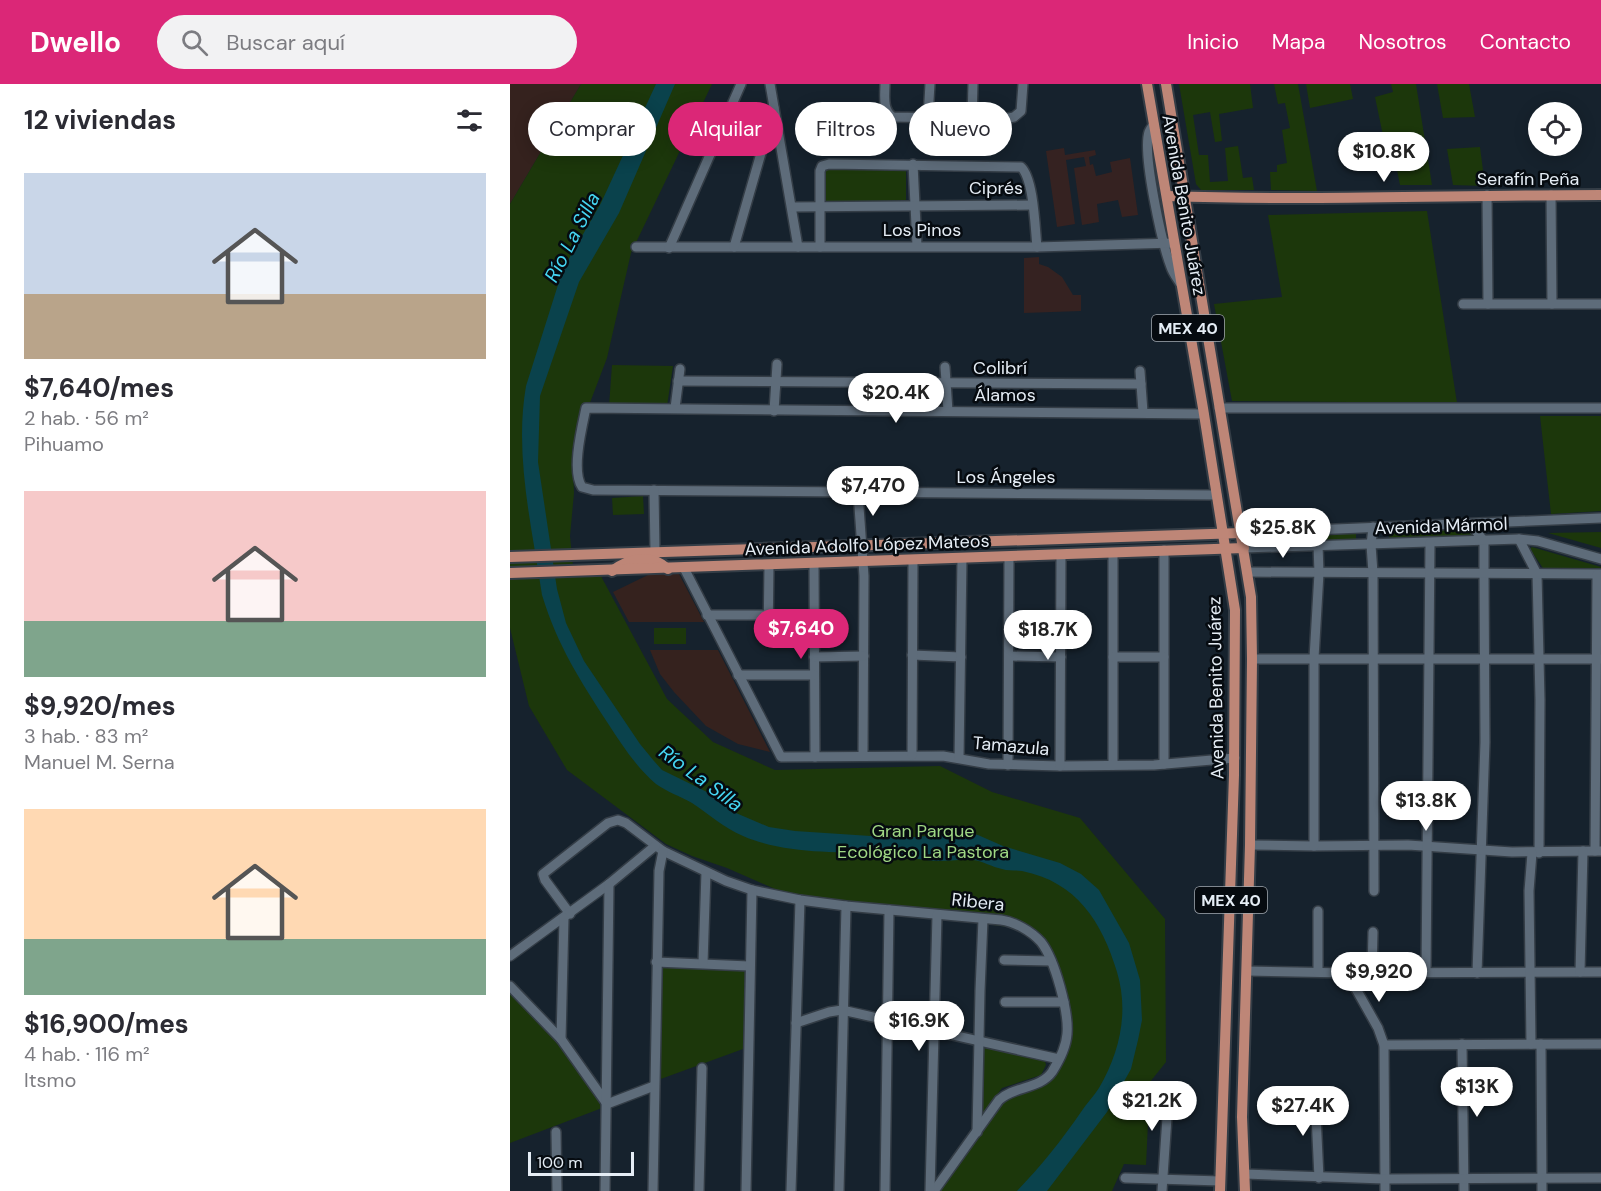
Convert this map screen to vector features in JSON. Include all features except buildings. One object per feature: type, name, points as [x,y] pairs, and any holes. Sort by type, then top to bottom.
[{"type":"main road","name":"Avenida Benito Juárez","points":[[1147,84],[1167,196],[1169,244],[1181,285],[1204,414],[1235,621],[1235,758],[1227,1042],[1220,1186]]},
{"type":"main road","name":"Avenida Benito Juárez","points":[[1166,84],[1248,572],[1252,616],[1250,845],[1242,1117],[1245,1191]]},
{"type":"main road","name":"Serafín Peña","points":[[1167,196],[1334,199],[1601,195]]},
{"type":"main road","name":"Avenida Adolfo López Mateos","points":[[510,557],[1241,533]]},
{"type":"main road","points":[[1066,555],[1071,537]]},
{"type":"main road","name":"Avenida Adolfo López Mateos","points":[[510,573],[1244,548]]},
{"type":"main road","points":[[1229,572],[1240,568],[1248,572]]},
{"type":"main road","points":[[1227,1042],[1245,1041]]},
{"type":"street","points":[[669,248],[741,84]]},
{"type":"street","points":[[770,84],[774,102]]},
{"type":"street","points":[[885,84],[885,103],[888,114],[892,117],[909,117]]},
{"type":"street","points":[[929,102],[930,84]]},
{"type":"street","points":[[972,102],[973,84]]},
{"type":"street","points":[[1012,117],[1018,115],[1022,106],[1023,84]]},
{"type":"street","points":[[1154,124],[1149,133],[1148,150],[1169,244]]},
{"type":"street","points":[[783,153],[798,247]]},
{"type":"street","points":[[734,247],[760,156]]},
{"type":"street","name":"Ciprés","points":[[792,207],[915,204],[1032,205],[1027,175],[1022,167],[829,164],[822,166],[820,171],[820,206]]},
{"type":"street","points":[[913,164],[916,246]]},
{"type":"street","points":[[1486,195],[1488,304]]},
{"type":"street","points":[[1551,195],[1552,304]]},
{"type":"street","points":[[1032,205],[1037,247]]},
{"type":"street","points":[[820,206],[820,247]]},
{"type":"street","name":"Los Pinos","points":[[636,247],[1037,247],[1169,244]]},
{"type":"street","points":[[1463,304],[1601,304]]},
{"type":"street","points":[[774,411],[777,364]]},
{"type":"street","points":[[945,367],[948,411]]},
{"type":"street","points":[[675,408],[680,369]]},
{"type":"street","points":[[1140,372],[1143,412]]},
{"type":"street","name":"Colibrí","points":[[678,381],[1141,384]]},
{"type":"street","name":"Álamos","points":[[580,484],[579,443],[586,408],[1204,414]]},
{"type":"street","points":[[1219,408],[1601,408]]},
{"type":"street","name":"Los Ángeles","points":[[580,484],[590,490],[1217,495]]},
{"type":"street","points":[[654,490],[656,552]]},
{"type":"street","points":[[858,493],[863,562],[863,755]]},
{"type":"street","points":[[1241,533],[1601,518]]},
{"type":"street","points":[[1471,525],[1484,541],[1485,742],[1477,973]]},
{"type":"street","points":[[1373,527],[1371,545],[1374,891]]},
{"type":"street","points":[[1519,539],[1537,574],[1539,658],[1536,853],[1529,891],[1530,973],[1536,1044],[1542,1191]]},
{"type":"street","name":"Avenida Mármol","points":[[1244,548],[1519,539],[1538,541],[1601,559]]},
{"type":"street","points":[[1426,972],[1429,845],[1430,543]]},
{"type":"street","points":[[1314,846],[1314,658],[1319,573],[1317,546]]},
{"type":"street","points":[[1164,550],[1164,764]]},
{"type":"street","points":[[1113,553],[1113,765]]},
{"type":"street","points":[[1060,766],[1061,657],[1066,555]]},
{"type":"street","points":[[1008,765],[1009,557]]},
{"type":"street","points":[[959,758],[962,558]]},
{"type":"street","points":[[912,755],[913,561]]},
{"type":"street","points":[[814,564],[814,757]]},
{"type":"street","points":[[768,641],[769,565]]},
{"type":"street","points":[[684,568],[738,675],[814,675]]},
{"type":"street","points":[[1248,572],[1599,575],[1598,851],[1536,853],[1429,845],[1250,845]]},
{"type":"street","points":[[707,615],[768,615]]},
{"type":"street","points":[[912,655],[962,657]]},
{"type":"street","points":[[814,657],[864,656]]},
{"type":"street","points":[[1010,656],[1061,657]]},
{"type":"street","points":[[1113,657],[1164,657]]},
{"type":"street","points":[[1252,659],[1599,659]]},
{"type":"street","name":"Tamazula","points":[[738,675],[778,754],[784,758],[912,755],[959,758],[989,764],[1060,766],[1164,764],[1235,758]]},
{"type":"street","name":"Ribera","points":[[567,916],[543,876],[546,871],[615,820],[623,822],[659,848],[706,872],[752,890],[800,900],[846,906],[1008,921],[1039,940],[1051,961],[1064,1002],[1067,1036],[1059,1059],[1048,1077],[1013,1090],[1004,1096],[934,1191]]},
{"type":"street","points":[[510,956],[659,848]]},
{"type":"street","points":[[652,1191],[659,848]]},
{"type":"street","points":[[1580,972],[1583,852]]},
{"type":"street","points":[[703,963],[706,872]]},
{"type":"street","points":[[605,1191],[609,884]]},
{"type":"street","points":[[746,1191],[752,890]]},
{"type":"street","points":[[791,1191],[800,900]]},
{"type":"street","points":[[839,1191],[846,906]]},
{"type":"street","points":[[885,1191],[889,910]]},
{"type":"street","points":[[1318,911],[1318,972]]},
{"type":"street","points":[[930,1191],[937,915]]},
{"type":"street","points":[[561,1039],[567,916]]},
{"type":"street","points":[[977,1132],[983,919]]},
{"type":"street","points":[[1372,972],[1373,932]]},
{"type":"street","points":[[1004,960],[1051,961]]},
{"type":"street","points":[[656,962],[749,966]]},
{"type":"street","points":[[1247,971],[1601,972]]},
{"type":"street","points":[[1347,973],[1378,1028],[1384,1045],[1385,1191]]},
{"type":"street","points":[[510,986],[561,1039],[607,1104]]},
{"type":"street","points":[[1005,1002],[1064,1002]]},
{"type":"street","points":[[796,1023],[842,1010],[1059,1059]]},
{"type":"street","points":[[1462,1044],[1464,1191]]},
{"type":"street","points":[[1384,1045],[1601,1044]]},
{"type":"street","points":[[699,1191],[702,1068]]},
{"type":"street","points":[[607,1104],[654,1086]]},
{"type":"street","points":[[1162,1191],[1169,1088]]},
{"type":"street","points":[[1315,1094],[1319,1178]]},
{"type":"street","points":[[556,1132],[557,1191]]},
{"type":"street","points":[[1245,1174],[1384,1179],[1601,1178]]},
{"type":"street","points":[[1125,1178],[1162,1179],[1220,1186]]},
{"type":"shaded area","points":[[510,84],[581,84],[570,102],[528,102],[528,156],[538,156],[510,204]]},
{"type":"shaded area","points":[[1064,148],[1065,155],[1095,150],[1096,155],[1089,157],[1090,165],[1093,164],[1096,176],[1112,172],[1110,162],[1130,158],[1138,215],[1122,217],[1118,200],[1097,204],[1099,222],[1082,225],[1074,168],[1086,166],[1084,157],[1066,160],[1075,224],[1057,227],[1046,151]]},
{"type":"shaded area","points":[[1039,257],[1039,264],[1048,267],[1062,277],[1073,295],[1081,295],[1081,311],[1024,313],[1024,258]]},
{"type":"shaded area","points":[[679,574],[704,622],[629,622],[613,592],[648,575]]},
{"type":"shaded area","points":[[650,650],[718,650],[770,752],[738,744],[706,726],[660,674]]},
{"type":"green space","name":"Gran Parque Ecológico La Pastora","points":[[581,84],[712,84],[703,102],[668,102],[668,156],[677,156],[631,253],[607,358],[572,450],[574,493],[570,536],[573,566],[599,564],[602,578],[667,699],[713,742],[775,770],[940,766],[992,792],[1080,818],[1165,919],[1166,1062],[1150,1082],[1146,1165],[1124,1164],[1112,1191],[934,1191],[999,1100],[1034,1084],[1066,1053],[1071,1044],[1064,1002],[1043,946],[1024,929],[800,900],[727,868],[692,856],[666,844],[567,770],[529,706],[510,628],[510,204],[538,156],[656,156],[656,102],[570,102]]},
{"type":"green space","points":[[1179,84],[1250,84],[1253,108],[1219,114],[1222,141],[1215,142],[1210,112],[1193,115],[1199,155],[1208,155],[1210,182],[1228,181],[1225,148],[1238,146],[1243,178],[1252,177],[1254,190],[1201,190],[1196,184]]},
{"type":"green space","points":[[1274,84],[1298,84],[1317,191],[1271,190],[1270,172],[1277,172],[1277,165],[1287,163],[1282,130],[1290,128],[1285,103],[1278,104]]},
{"type":"green space","points":[[1306,84],[1350,84],[1353,99],[1310,108]]},
{"type":"green space","points":[[1391,84],[1416,84],[1432,185],[1400,185],[1392,145],[1385,145],[1375,97],[1393,92]]},
{"type":"green space","points":[[1437,84],[1469,84],[1475,117],[1443,118]]},
{"type":"green space","points":[[1480,147],[1485,186],[1453,185],[1447,149]]},
{"type":"green space","points":[[822,168],[906,170],[906,201],[823,204]]},
{"type":"green space","points":[[1427,211],[1457,403],[1232,401],[1214,304],[1282,297],[1268,215]]},
{"type":"green space","points":[[612,365],[673,366],[667,406],[609,406]]},
{"type":"green space","points":[[1540,416],[1601,416],[1601,511],[1551,514]]},
{"type":"green space","points":[[643,496],[644,514],[613,515],[612,498]]},
{"type":"green space","points":[[1468,529],[1474,537],[1390,541],[1388,531]]},
{"type":"green space","points":[[1356,532],[1356,542],[1254,545],[1252,538]]},
{"type":"green space","points":[[1601,532],[1601,548],[1548,533]]},
{"type":"green space","points":[[1532,547],[1601,567],[1601,570],[1545,571],[1530,549]]},
{"type":"green space","points":[[654,628],[686,628],[686,644],[654,644]]},
{"type":"green space","points":[[664,967],[742,969],[746,972],[743,1049],[658,1080],[660,969]]},
{"type":"green space","points":[[510,992],[574,1058],[602,1108],[510,1143]]},
{"type":"green space","points":[[984,1047],[1045,1061],[1046,1065],[1041,1075],[1002,1088],[983,1114],[981,1113],[981,1050]]},
{"type":"water","points":[[656,84],[675,84],[656,128],[656,102],[648,102]]},
{"type":"water","points":[[623,156],[644,156],[619,213],[579,282],[540,396],[538,462],[557,589],[566,623],[584,661],[640,744],[662,770],[705,791],[736,813],[769,827],[795,831],[901,838],[966,833],[978,835],[1003,846],[1060,863],[1081,874],[1099,890],[1129,943],[1140,980],[1142,1020],[1131,1069],[1107,1112],[1047,1191],[1017,1191],[1050,1153],[1099,1088],[1112,1060],[1120,1032],[1122,1002],[1117,972],[1104,937],[1085,907],[1058,884],[1041,876],[1022,871],[1004,870],[977,861],[938,861],[882,854],[794,849],[760,842],[736,833],[692,803],[656,784],[636,764],[579,678],[555,631],[542,595],[529,517],[523,465],[523,412],[526,386],[563,269],[601,203]]},
{"type":"water label","name":"Río La Silla","points":[[572,237]]},
{"type":"water label","name":"Río La Silla","points":[[701,778]]}]
